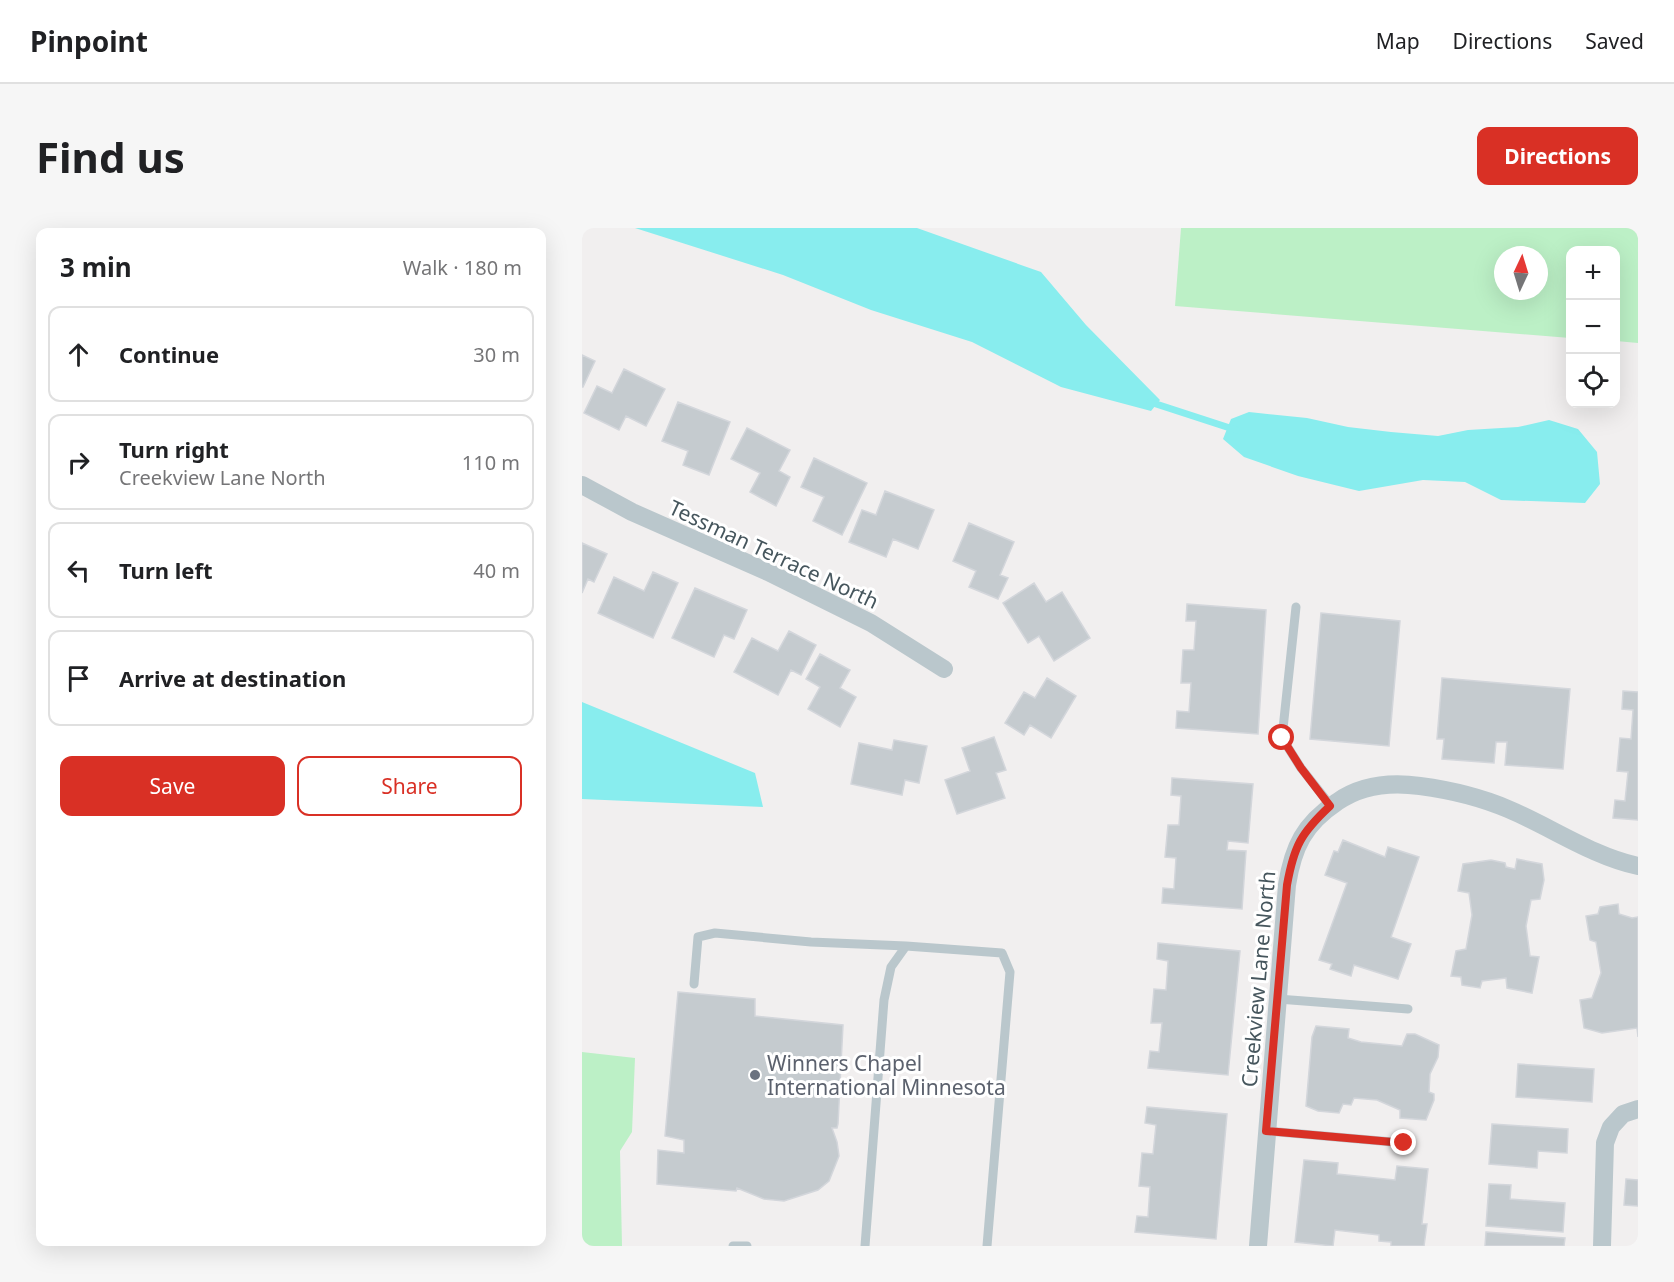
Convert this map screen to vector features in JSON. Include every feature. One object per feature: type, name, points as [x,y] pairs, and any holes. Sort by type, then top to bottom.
[{"type":"street","name":"Tessman Terrace North","points":[[582,485],[632,512],[768,572],[871,623],[944,669]]},
{"type":"street","name":"Creekview Lane North","points":[[1258,1246],[1287,885],[1291,861],[1300,838],[1312,822],[1345,796],[1363,789],[1386,784],[1443,789],[1508,809],[1602,854],[1638,866]]},
{"type":"street","points":[[1602,1246],[1605,1143],[1611,1127],[1623,1114],[1638,1109]]},
{"type":"lane","points":[[1296,607],[1282,738],[1330,806]]},
{"type":"lane","points":[[694,984],[698,937],[715,933],[811,942],[1002,953],[1010,972],[987,1246]]},
{"type":"lane","points":[[865,1246],[884,1000],[891,967],[906,946]]},
{"type":"lane","points":[[1278,999],[1408,1010]]},
{"type":"lane","points":[[1266,1131],[1404,1143]]},
{"type":"lane","points":[[733,1246],[747,1246]]},
{"type":"green space","points":[[1181,228],[1638,228],[1638,343],[1620,341],[1620,246],[1566,246],[1566,338],[1175,306]]},
{"type":"green space","points":[[582,1052],[635,1058],[632,1132],[620,1151],[622,1246],[582,1246]]},
{"type":"water","points":[[635,228],[917,228],[1041,272],[1086,325],[1160,400],[1151,411],[1061,387],[972,342],[871,310],[783,275]]},
{"type":"water","points":[[1249,412],[1307,418],[1348,427],[1438,436],[1468,430],[1518,427],[1549,420],[1578,429],[1597,452],[1600,484],[1585,503],[1501,500],[1465,482],[1423,480],[1359,491],[1298,476],[1244,457],[1223,439],[1231,419]]},
{"type":"water","points":[[582,702],[755,773],[763,807],[582,799]]},
{"type":"building","points":[[582,355],[595,361],[583,387],[582,387]]},
{"type":"building","points":[[624,369],[665,389],[646,426],[626,416],[619,430],[584,413],[597,386],[612,393]]},
{"type":"building","points":[[678,402],[730,422],[709,475],[683,465],[688,451],[662,441]]},
{"type":"building","points":[[747,428],[790,450],[779,471],[790,477],[776,506],[750,492],[760,473],[731,459]]},
{"type":"building","points":[[814,458],[867,483],[842,535],[813,521],[824,497],[801,487]]},
{"type":"building","points":[[885,491],[934,510],[918,549],[893,539],[886,557],[849,542],[862,510],[876,515]]},
{"type":"building","points":[[969,523],[1014,542],[1000,575],[1008,578],[998,599],[969,587],[976,571],[953,561]]},
{"type":"building","points":[[582,543],[607,554],[594,582],[588,579],[582,593]]},
{"type":"building","points":[[653,572],[678,583],[653,638],[598,613],[614,577],[644,591]]},
{"type":"building","points":[[1034,583],[1046,602],[1062,592],[1090,638],[1054,661],[1039,636],[1028,643],[1003,603]]},
{"type":"building","points":[[695,588],[747,610],[734,639],[724,635],[714,657],[672,638]]},
{"type":"building","points":[[1187,604],[1266,610],[1258,734],[1176,728],[1177,711],[1189,712],[1191,683],[1181,683],[1183,650],[1194,650],[1196,621],[1186,621]]},
{"type":"building","points":[[1321,613],[1400,621],[1389,746],[1310,739]]},
{"type":"building","points":[[789,631],[816,645],[801,675],[791,670],[778,695],[734,672],[752,638],[778,651]]},
{"type":"building","points":[[820,654],[850,670],[840,688],[856,697],[840,727],[808,709],[820,687],[806,679]]},
{"type":"building","points":[[1047,678],[1076,696],[1051,738],[1030,725],[1024,735],[1005,723],[1024,692],[1035,698]]},
{"type":"building","points":[[1442,678],[1570,689],[1563,769],[1505,765],[1507,742],[1496,742],[1494,763],[1442,759],[1444,739],[1437,739]]},
{"type":"building","points":[[1623,691],[1638,692],[1638,820],[1613,818],[1615,800],[1625,801],[1628,772],[1617,771],[1620,738],[1631,739],[1633,710],[1622,709]]},
{"type":"building","points":[[994,737],[1006,770],[996,773],[1005,798],[957,814],[945,780],[970,771],[962,748]]},
{"type":"building","points":[[894,740],[927,746],[919,783],[905,780],[902,795],[851,784],[859,743],[892,750]]},
{"type":"building","points":[[1172,778],[1253,784],[1248,843],[1228,841],[1227,850],[1246,851],[1242,909],[1162,903],[1163,888],[1174,889],[1176,858],[1165,857],[1168,825],[1179,825],[1181,796],[1171,795]]},
{"type":"building","points":[[1343,840],[1385,857],[1388,847],[1419,857],[1391,937],[1411,944],[1398,979],[1354,965],[1351,976],[1330,969],[1332,964],[1319,960],[1347,883],[1325,875],[1334,851],[1338,852]]},
{"type":"building","points":[[1517,859],[1542,864],[1544,880],[1540,899],[1531,900],[1526,926],[1530,956],[1539,957],[1532,993],[1507,988],[1506,978],[1482,981],[1480,988],[1462,985],[1461,977],[1451,976],[1456,951],[1466,949],[1472,915],[1469,893],[1458,891],[1463,864],[1491,860],[1505,863],[1506,867],[1515,869]]},
{"type":"building","points":[[1618,904],[1619,914],[1632,918],[1638,917],[1638,1037],[1637,1028],[1602,1033],[1584,1028],[1580,1000],[1592,998],[1601,973],[1596,942],[1590,940],[1586,916],[1598,914],[1600,907]]},
{"type":"building","points":[[1158,943],[1240,951],[1228,1075],[1148,1068],[1150,1051],[1159,1052],[1162,1023],[1151,1023],[1154,989],[1166,990],[1168,961],[1157,959]]},
{"type":"building","name":"Winners Chapel International Minnesota","points":[[678,992],[755,999],[755,1016],[843,1025],[838,1124],[837,1128],[832,1128],[839,1156],[829,1181],[818,1190],[784,1201],[764,1199],[737,1188],[736,1191],[657,1184],[658,1150],[684,1153],[684,1140],[665,1136]]},
{"type":"building","points":[[1316,1026],[1349,1029],[1348,1038],[1361,1042],[1402,1046],[1407,1034],[1415,1034],[1439,1045],[1438,1057],[1430,1074],[1429,1092],[1434,1094],[1434,1100],[1426,1120],[1400,1118],[1400,1110],[1377,1100],[1354,1098],[1351,1105],[1343,1104],[1339,1113],[1318,1111],[1306,1106],[1312,1037]]},
{"type":"building","points":[[1518,1064],[1594,1069],[1592,1102],[1516,1097]]},
{"type":"building","points":[[1147,1107],[1227,1114],[1216,1239],[1135,1232],[1137,1216],[1148,1217],[1150,1187],[1139,1186],[1142,1153],[1153,1154],[1156,1125],[1145,1123]]},
{"type":"building","points":[[1492,1124],[1568,1129],[1567,1153],[1538,1151],[1537,1168],[1489,1164]]},
{"type":"building","points":[[1304,1160],[1338,1163],[1337,1174],[1395,1180],[1397,1166],[1428,1169],[1422,1224],[1427,1224],[1424,1246],[1391,1246],[1391,1242],[1379,1241],[1379,1235],[1335,1230],[1333,1246],[1295,1242]]},
{"type":"building","points":[[1626,1179],[1638,1180],[1638,1206],[1624,1205]]},
{"type":"building","points":[[1489,1184],[1511,1185],[1510,1199],[1565,1203],[1563,1232],[1486,1226]]},
{"type":"building","points":[[1486,1232],[1565,1238],[1564,1246],[1485,1246]]},
{"type":"waterway","points":[[1150,402],[1236,430]]},
{"type":"place","name":"Winners Chapel International Minnesota","points":[[755,1075]]},
{"type":"route","points":[[1282,738],[1330,806],[1312,822],[1300,838],[1291,861],[1266,1131],[1404,1143]]}]
